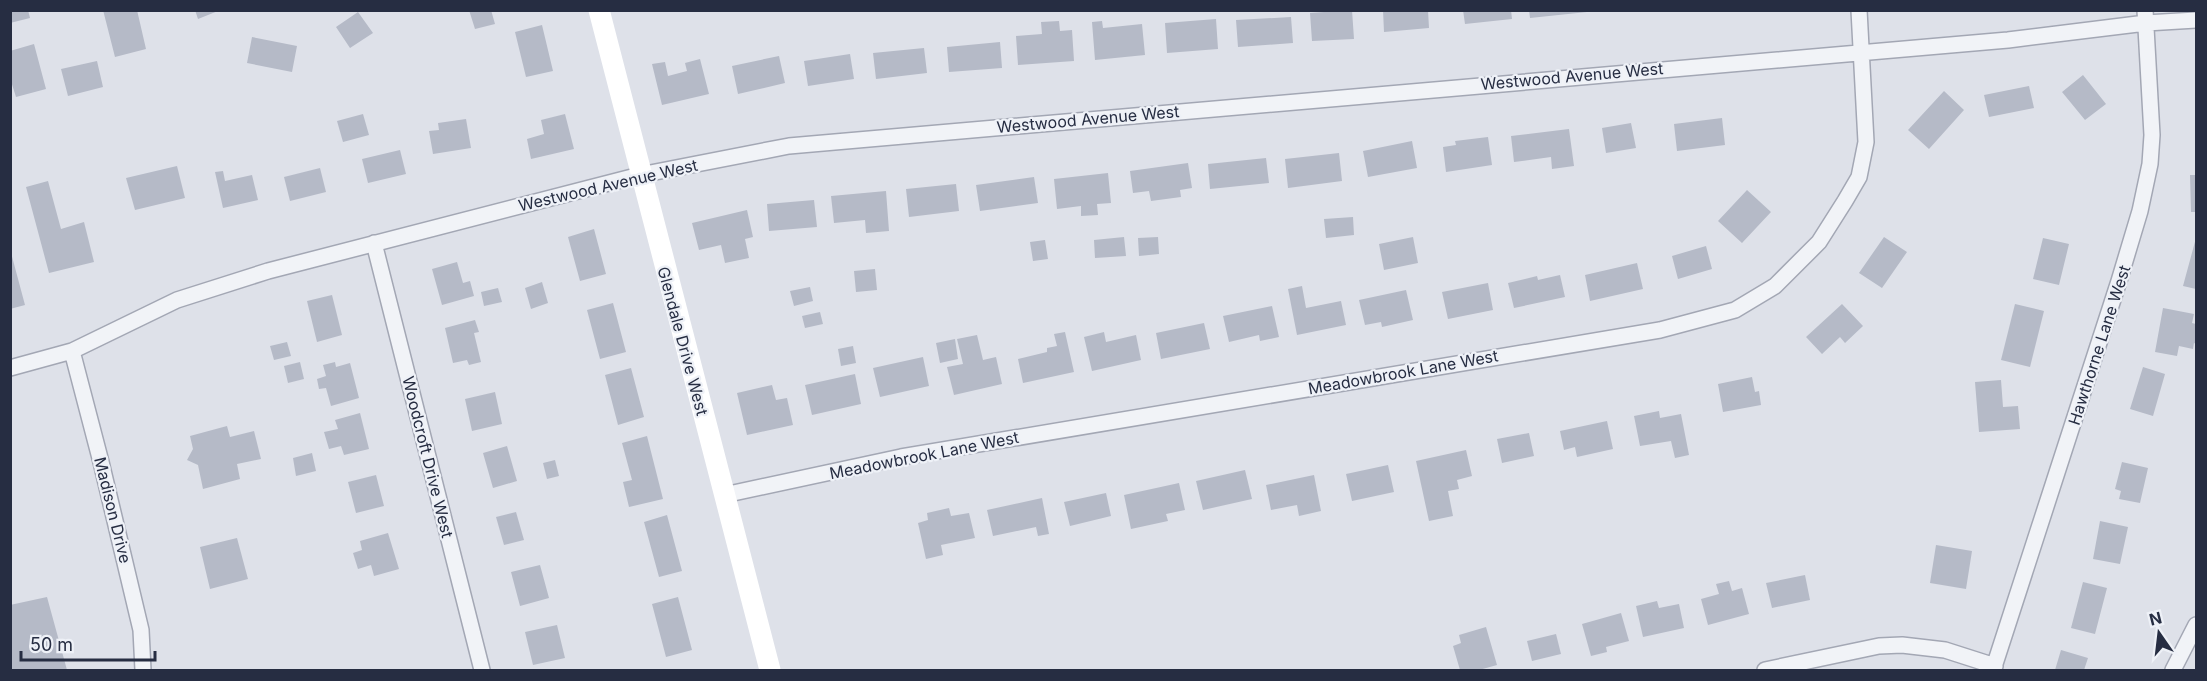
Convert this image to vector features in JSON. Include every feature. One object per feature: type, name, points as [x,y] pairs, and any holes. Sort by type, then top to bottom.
[{"type":"street","name":"Glendale Drive West","points":[[598,10],[770,670]]},
{"type":"street","name":"Meadowbrook Lane West","points":[[724,495],[901,457],[1660,330],[1735,310],[1775,286],[1819,242],[1858,177],[1866,142],[1859,10]]},
{"type":"street","name":"Westwood Avenue West","points":[[10,368],[72,351],[191,295],[268,271],[640,175],[789,146],[2008,40],[2145,17],[2196,20]]},
{"type":"street","name":"Hawthorne Lane West","points":[[1994,668],[2120,281],[2140,211],[2150,164],[2152,135],[2145,17]]},
{"type":"street","name":"Woodcroft Drive West","points":[[374,243],[483,670]]},
{"type":"street","name":"Madison Drive","points":[[72,351],[141,630],[143,670]]},
{"type":"street","points":[[2173,670],[2196,625]]},
{"type":"street","points":[[1765,670],[1879,646],[1902,645],[1945,650],[1994,668]]},
{"type":"building","points":[[10,10],[28,10],[30,18],[10,23]]},
{"type":"building","points":[[103,10],[137,10],[146,49],[115,57]]},
{"type":"building","points":[[195,10],[218,10],[218,11],[198,19]]},
{"type":"building","points":[[469,10],[491,10],[495,24],[475,29]]},
{"type":"building","points":[[1352,10],[1354,39],[1312,41],[1310,13]]},
{"type":"building","points":[[1383,10],[1428,10],[1429,28],[1384,32]]},
{"type":"building","points":[[1463,10],[1511,10],[1512,19],[1465,24]]},
{"type":"building","points":[[1529,10],[1587,10],[1587,12],[1530,18]]},
{"type":"building","points":[[358,12],[373,33],[350,48],[336,27]]},
{"type":"building","points":[[1291,17],[1293,43],[1238,47],[1236,20]]},
{"type":"building","points":[[1216,19],[1218,49],[1167,53],[1165,23]]},
{"type":"building","points":[[1059,21],[1060,31],[1072,30],[1074,61],[1018,65],[1016,36],[1042,34],[1041,22]]},
{"type":"building","points":[[1102,21],[1103,28],[1142,24],[1145,55],[1095,60],[1092,22]]},
{"type":"building","points":[[542,25],[553,71],[526,77],[515,32]]},
{"type":"building","points":[[252,37],[297,46],[292,72],[247,63]]},
{"type":"building","points":[[1000,42],[1002,68],[949,72],[947,47]]},
{"type":"building","points":[[34,44],[46,89],[16,97],[10,78],[10,51]]},
{"type":"building","points":[[924,48],[927,73],[876,79],[873,53]]},
{"type":"building","points":[[850,54],[854,79],[808,86],[804,61]]},
{"type":"building","points":[[779,56],[785,83],[738,94],[732,66]]},
{"type":"building","points":[[700,59],[709,94],[662,105],[652,64],[665,62],[668,76],[687,71],[685,63]]},
{"type":"building","points":[[97,61],[103,87],[68,96],[61,69]]},
{"type":"building","points":[[2083,75],[2106,104],[2085,120],[2062,92]]},
{"type":"building","points":[[2029,86],[2034,108],[1989,117],[1984,95]]},
{"type":"building","points":[[1944,91],[1964,110],[1929,149],[1908,130]]},
{"type":"building","points":[[363,114],[369,135],[343,142],[337,121]]},
{"type":"building","points":[[565,114],[574,149],[531,159],[527,139],[544,134],[541,120]]},
{"type":"building","points":[[1722,118],[1725,145],[1677,151],[1674,124]]},
{"type":"building","points":[[466,119],[471,148],[433,154],[429,131],[439,130],[438,123]]},
{"type":"building","points":[[1631,123],[1636,148],[1606,153],[1602,128]]},
{"type":"building","points":[[1569,129],[1574,166],[1552,169],[1551,157],[1514,162],[1511,136]]},
{"type":"building","points":[[1488,137],[1492,165],[1446,172],[1443,147],[1456,145],[1455,141]]},
{"type":"building","points":[[1412,141],[1417,168],[1368,177],[1363,151]]},
{"type":"building","points":[[400,150],[406,174],[368,183],[362,159]]},
{"type":"building","points":[[1339,153],[1342,181],[1288,188],[1285,159]]},
{"type":"building","points":[[1266,158],[1269,183],[1210,189],[1208,164]]},
{"type":"building","points":[[1188,163],[1192,188],[1180,190],[1181,197],[1151,201],[1149,191],[1133,193],[1130,171]]},
{"type":"building","points":[[177,166],[185,198],[135,210],[126,178]]},
{"type":"building","points":[[320,168],[326,192],[290,201],[284,177]]},
{"type":"building","points":[[223,171],[225,181],[252,175],[258,200],[223,208],[215,172]]},
{"type":"building","points":[[1108,173],[1111,203],[1097,204],[1098,215],[1081,216],[1081,206],[1057,209],[1054,179]]},
{"type":"building","points":[[2190,175],[2196,175],[2196,212],[2191,212]]},
{"type":"building","points":[[1034,177],[1038,203],[980,211],[976,185]]},
{"type":"building","points":[[48,181],[61,229],[84,222],[94,262],[49,273],[26,187]]},
{"type":"building","points":[[956,184],[959,211],[909,217],[906,189]]},
{"type":"building","points":[[1747,190],[1771,212],[1742,243],[1718,221]]},
{"type":"building","points":[[886,191],[889,231],[866,233],[865,220],[834,223],[831,196]]},
{"type":"building","points":[[814,200],[817,227],[769,231],[767,204]]},
{"type":"building","points":[[747,210],[753,237],[745,239],[749,258],[725,263],[721,245],[699,250],[692,223]]},
{"type":"building","points":[[1353,217],[1354,235],[1326,238],[1324,219]]},
{"type":"building","points":[[594,229],[606,274],[580,281],[568,237]]},
{"type":"building","points":[[1124,237],[1126,256],[1095,258],[1094,240]]},
{"type":"building","points":[[1158,237],[1159,254],[1139,256],[1138,238]]},
{"type":"building","points":[[1413,237],[1418,263],[1384,270],[1379,244]]},
{"type":"building","points":[[1884,237],[1907,252],[1882,288],[1859,273]]},
{"type":"building","points":[[2043,238],[2069,244],[2059,285],[2033,279]]},
{"type":"building","points":[[2196,238],[2196,289],[2183,286]]},
{"type":"building","points":[[1045,240],[1048,259],[1033,261],[1030,242]]},
{"type":"building","points":[[1706,246],[1712,269],[1678,279],[1672,256]]},
{"type":"building","points":[[10,249],[25,305],[10,309]]},
{"type":"building","points":[[457,262],[463,283],[470,281],[474,296],[442,305],[432,269]]},
{"type":"building","points":[[1637,263],[1643,289],[1590,301],[1585,275]]},
{"type":"building","points":[[875,269],[877,290],[856,292],[854,271]]},
{"type":"building","points":[[1560,275],[1565,297],[1514,308],[1508,283],[1537,276],[1538,280]]},
{"type":"building","points":[[542,282],[548,303],[531,309],[525,288]]},
{"type":"building","points":[[1488,283],[1493,310],[1448,319],[1442,292]]},
{"type":"building","points":[[1302,286],[1306,308],[1341,301],[1346,325],[1297,335],[1288,289]]},
{"type":"building","points":[[810,287],[813,301],[794,306],[790,291]]},
{"type":"building","points":[[498,288],[502,302],[484,306],[481,292]]},
{"type":"building","points":[[1406,290],[1413,320],[1382,327],[1381,322],[1365,325],[1359,300]]},
{"type":"building","points":[[332,295],[342,335],[317,342],[307,301]]},
{"type":"building","points":[[613,303],[626,352],[600,359],[587,310]]},
{"type":"building","points":[[1842,304],[1863,326],[1845,343],[1840,337],[1822,354],[1806,337]]},
{"type":"building","points":[[2015,304],[2044,311],[2030,367],[2001,360]]},
{"type":"building","points":[[1272,306],[1279,337],[1260,341],[1259,335],[1229,342],[1223,316]]},
{"type":"building","points":[[2163,308],[2194,314],[2192,323],[2196,324],[2196,344],[2194,343],[2193,349],[2179,346],[2177,356],[2155,352]]},
{"type":"building","points":[[820,312],[823,324],[805,328],[802,316]]},
{"type":"building","points":[[475,320],[479,332],[474,333],[481,362],[469,365],[467,360],[453,363],[445,328]]},
{"type":"building","points":[[1204,323],[1210,349],[1161,359],[1156,333]]},
{"type":"building","points":[[1065,332],[1074,372],[1023,383],[1018,359],[1047,352],[1047,348],[1057,346],[1054,334]]},
{"type":"building","points":[[1104,332],[1106,342],[1136,335],[1141,360],[1092,371],[1084,337]]},
{"type":"building","points":[[977,335],[983,360],[996,357],[1002,384],[954,395],[947,367],[963,364],[957,339]]},
{"type":"building","points":[[955,339],[958,359],[940,363],[936,343]]},
{"type":"building","points":[[287,342],[291,356],[274,360],[270,346]]},
{"type":"building","points":[[853,346],[856,363],[841,366],[838,349]]},
{"type":"building","points":[[923,357],[929,386],[880,397],[873,368]]},
{"type":"building","points":[[300,362],[304,379],[288,383],[284,366]]},
{"type":"building","points":[[335,362],[336,367],[350,363],[359,398],[331,406],[326,388],[319,389],[317,379],[326,376],[323,365]]},
{"type":"building","points":[[2143,367],[2165,374],[2153,416],[2130,409]]},
{"type":"building","points":[[631,368],[644,417],[618,425],[605,375]]},
{"type":"building","points":[[855,374],[861,404],[812,415],[805,385]]},
{"type":"building","points":[[1752,377],[1755,392],[1759,391],[1761,405],[1723,412],[1718,384]]},
{"type":"building","points":[[2001,380],[2003,407],[2018,406],[2020,429],[1979,432],[1975,382]]},
{"type":"building","points":[[772,385],[776,400],[787,398],[793,425],[747,435],[737,393]]},
{"type":"building","points":[[495,392],[502,424],[472,431],[465,399]]},
{"type":"building","points":[[1659,411],[1660,418],[1681,414],[1689,455],[1675,458],[1671,441],[1640,446],[1634,416]]},
{"type":"building","points":[[360,413],[369,449],[344,455],[341,446],[329,449],[324,432],[338,429],[335,420]]},
{"type":"building","points":[[1607,421],[1613,449],[1577,457],[1575,447],[1564,450],[1560,431]]},
{"type":"building","points":[[227,426],[230,437],[254,431],[261,459],[237,464],[240,479],[203,489],[198,465],[187,460],[193,449],[190,436]]},
{"type":"building","points":[[1529,433],[1534,456],[1502,463],[1497,439]]},
{"type":"building","points":[[647,436],[663,499],[629,507],[623,482],[632,480],[622,443]]},
{"type":"building","points":[[507,446],[517,481],[493,488],[483,453]]},
{"type":"building","points":[[1466,450],[1472,476],[1457,480],[1459,489],[1448,491],[1453,516],[1429,521],[1416,461]]},
{"type":"building","points":[[312,453],[316,471],[296,476],[293,458]]},
{"type":"building","points":[[555,460],[559,476],[547,479],[543,463]]},
{"type":"building","points":[[2122,462],[2148,468],[2140,503],[2119,499],[2121,491],[2115,489]]},
{"type":"building","points":[[1388,465],[1394,492],[1352,501],[1346,474]]},
{"type":"building","points":[[1245,470],[1252,499],[1203,510],[1196,481]]},
{"type":"building","points":[[376,475],[384,506],[356,513],[348,482]]},
{"type":"building","points":[[1314,475],[1321,511],[1299,516],[1297,505],[1271,510],[1266,485]]},
{"type":"building","points":[[1179,483],[1185,510],[1166,514],[1168,521],[1131,529],[1124,495]]},
{"type":"building","points":[[1106,493],[1111,516],[1070,526],[1064,502]]},
{"type":"building","points":[[1042,498],[1049,534],[1038,536],[1036,527],[993,536],[987,510]]},
{"type":"building","points":[[949,508],[951,516],[969,513],[975,538],[941,545],[943,555],[926,559],[918,523],[928,520],[927,513]]},
{"type":"building","points":[[516,512],[524,540],[504,545],[496,517]]},
{"type":"building","points":[[667,515],[682,571],[659,577],[644,522]]},
{"type":"building","points":[[2100,521],[2128,527],[2120,564],[2093,559]]},
{"type":"building","points":[[388,533],[399,569],[374,576],[371,565],[358,569],[353,553],[362,550],[360,541]]},
{"type":"building","points":[[237,538],[248,579],[210,589],[200,547]]},
{"type":"building","points":[[1936,545],[1972,551],[1966,589],[1930,583]]},
{"type":"building","points":[[540,565],[549,598],[520,606],[511,572]]},
{"type":"building","points":[[1805,575],[1810,600],[1772,608],[1766,583]]},
{"type":"building","points":[[1729,581],[1732,591],[1742,588],[1749,614],[1708,625],[1701,599],[1719,594],[1716,584]]},
{"type":"building","points":[[2083,582],[2107,588],[2095,634],[2071,628]]},
{"type":"building","points":[[47,597],[67,670],[10,670],[10,605]]},
{"type":"building","points":[[678,597],[692,650],[666,657],[652,604]]},
{"type":"building","points":[[1657,601],[1659,608],[1679,604],[1684,628],[1643,637],[1636,606]]},
{"type":"building","points":[[1621,613],[1629,641],[1606,647],[1607,652],[1591,656],[1582,624]]},
{"type":"building","points":[[557,625],[565,658],[533,665],[525,632]]},
{"type":"building","points":[[1486,627],[1497,665],[1479,670],[1460,670],[1453,646],[1461,643],[1459,635]]},
{"type":"building","points":[[1556,634],[1561,654],[1532,661],[1527,641]]},
{"type":"building","points":[[2061,650],[2088,658],[2084,670],[2055,670]]}]
